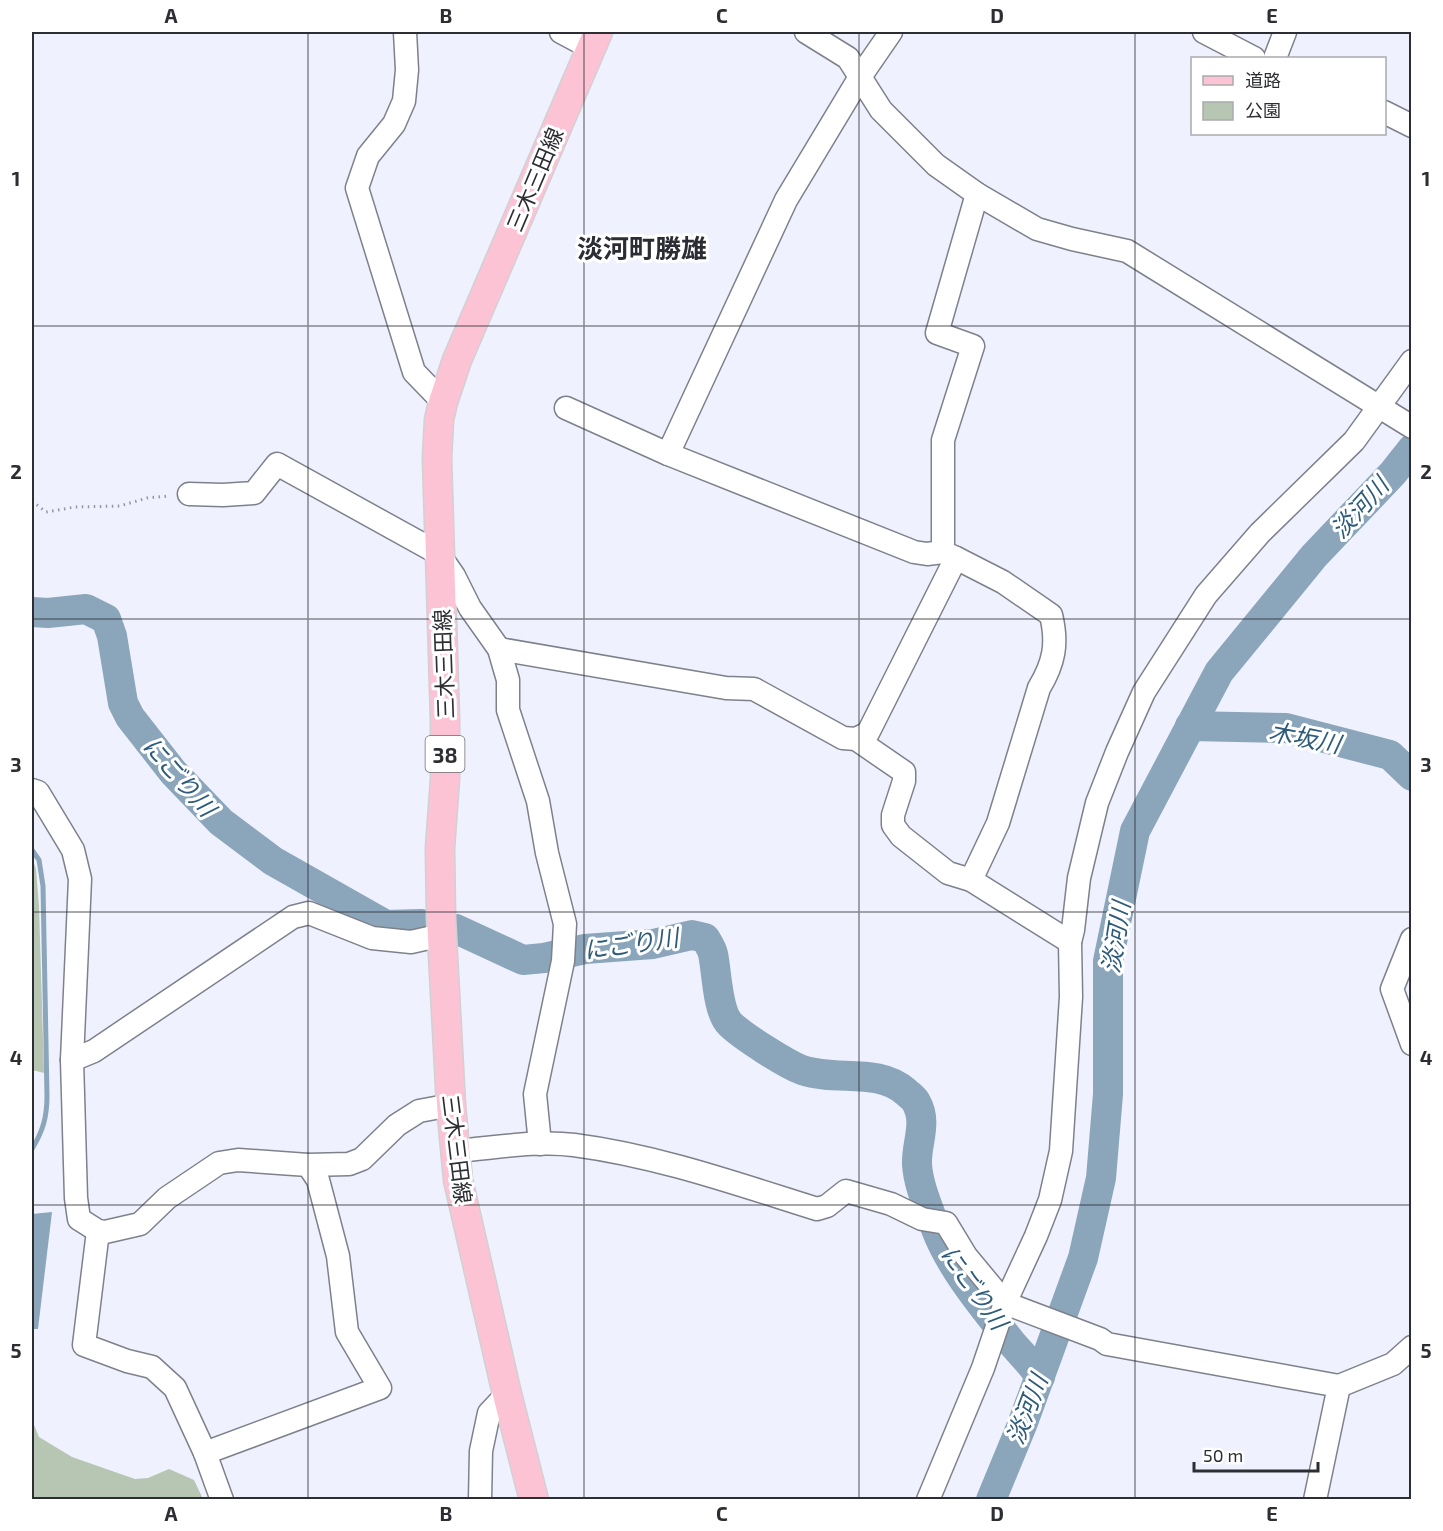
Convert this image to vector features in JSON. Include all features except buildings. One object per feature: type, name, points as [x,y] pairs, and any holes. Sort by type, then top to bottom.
[{"type":"main road","name":"三木三田線","points":[[534,1500],[458,1180],[451,1105],[440,848],[445,780],[445,719],[438,553],[437,458],[439,420],[457,360],[594,40]]},
{"type":"street","points":[[405,32],[407,70],[404,101],[394,124],[368,156],[357,188],[414,372],[443,402]]},
{"type":"street","points":[[561,32],[594,40]]},
{"type":"street","points":[[806,32],[848,58],[881,110],[936,165],[977,194],[1038,229],[1127,251],[1412,427]]},
{"type":"street","points":[[668,454],[786,200],[860,77],[891,32]]},
{"type":"street","points":[[1204,32],[1252,57]]},
{"type":"street","points":[[1275,57],[1285,32]]},
{"type":"street","points":[[1386,113],[1412,126]]},
{"type":"street","points":[[856,739],[868,733],[950,555],[943,440],[973,346],[937,333],[977,194]]},
{"type":"street","points":[[928,1500],[983,1368],[1005,1303],[1050,1200],[1061,1151],[1071,997],[1070,942],[1079,878],[1097,803],[1144,692],[1206,595],[1260,533],[1354,441],[1381,409],[1412,361]]},
{"type":"street","points":[[566,408],[668,454],[914,552],[950,555],[1003,582],[1051,615],[1056,634],[1050,669],[1039,688],[998,823],[971,880]]},
{"type":"street","points":[[189,494],[224,495],[254,492],[277,464],[438,553],[454,576],[470,608],[499,649],[508,680],[508,710],[538,801],[547,853],[565,924],[562,961],[535,1094],[540,1144]]},
{"type":"street","points":[[499,649],[726,688],[754,688],[843,738],[856,739],[904,772],[904,781],[893,815],[894,825],[901,836],[948,873],[971,880],[1070,942]]},
{"type":"street","points":[[32,790],[38,792],[73,850],[80,879],[72,1060],[76,1198],[79,1219],[98,1231],[118,1230],[140,1224],[166,1198],[219,1163],[238,1160],[308,1165],[349,1164],[362,1159],[397,1125],[419,1111],[451,1105]]},
{"type":"street","points":[[72,1060],[94,1051],[293,917],[309,913],[372,938],[411,942],[442,934]]},
{"type":"street","points":[[1412,939],[1392,989],[1412,1044]]},
{"type":"street","points":[[456,1151],[540,1144],[573,1145],[673,1164],[817,1209],[827,1206],[846,1191],[891,1204],[922,1219],[946,1223],[966,1256],[1005,1303],[1100,1339],[1107,1344],[1339,1386],[1393,1364],[1412,1347]]},
{"type":"street","points":[[205,1453],[380,1388],[347,1332],[338,1256],[318,1179],[308,1165]]},
{"type":"street","points":[[98,1231],[84,1345],[127,1361],[152,1367],[176,1388],[205,1453],[222,1500]]},
{"type":"street","points":[[1315,1500],[1339,1386]]},
{"type":"street","points":[[480,1500],[481,1451],[489,1413],[507,1394]]},
{"type":"path","points":[[32,501],[46,512],[75,507],[120,506],[147,498],[189,494]]},
{"type":"green space","points":[[32,858],[36,869],[39,906],[44,1073],[32,1070]]},
{"type":"green space","points":[[32,1420],[39,1437],[72,1457],[135,1479],[148,1478],[169,1469],[194,1480],[203,1499],[32,1499]]},
{"type":"water","points":[[52,1212],[38,1329],[32,1329],[32,1214]]},
{"type":"waterway","name":"淡河川","points":[[991,1500],[1022,1425],[1083,1258],[1101,1178],[1108,1094],[1108,961],[1135,831],[1219,672],[1314,556],[1393,473],[1412,449]]},
{"type":"waterway","name":"にごり川","points":[[32,612],[48,613],[86,609],[106,619],[112,636],[123,703],[130,717],[173,772],[221,822],[273,861],[386,925],[421,924]]},
{"type":"waterway","name":"木坂川","points":[[1190,726],[1286,728],[1390,755],[1412,776]]},
{"type":"waterway","points":[[32,850],[39,860],[43,886],[47,1096],[44,1124],[32,1149]]},
{"type":"waterway","name":"にごり川","points":[[456,929],[523,960],[585,949],[653,944],[692,935],[705,938],[713,954],[722,1010],[730,1024],[736,1029],[775,1056],[802,1070],[829,1075],[870,1077],[895,1084],[906,1092],[915,1101],[921,1118],[917,1156],[919,1180],[942,1244],[969,1288],[1040,1377]]},
{"type":"district","name":"淡河町勝雄","points":[[642,247]]}]
